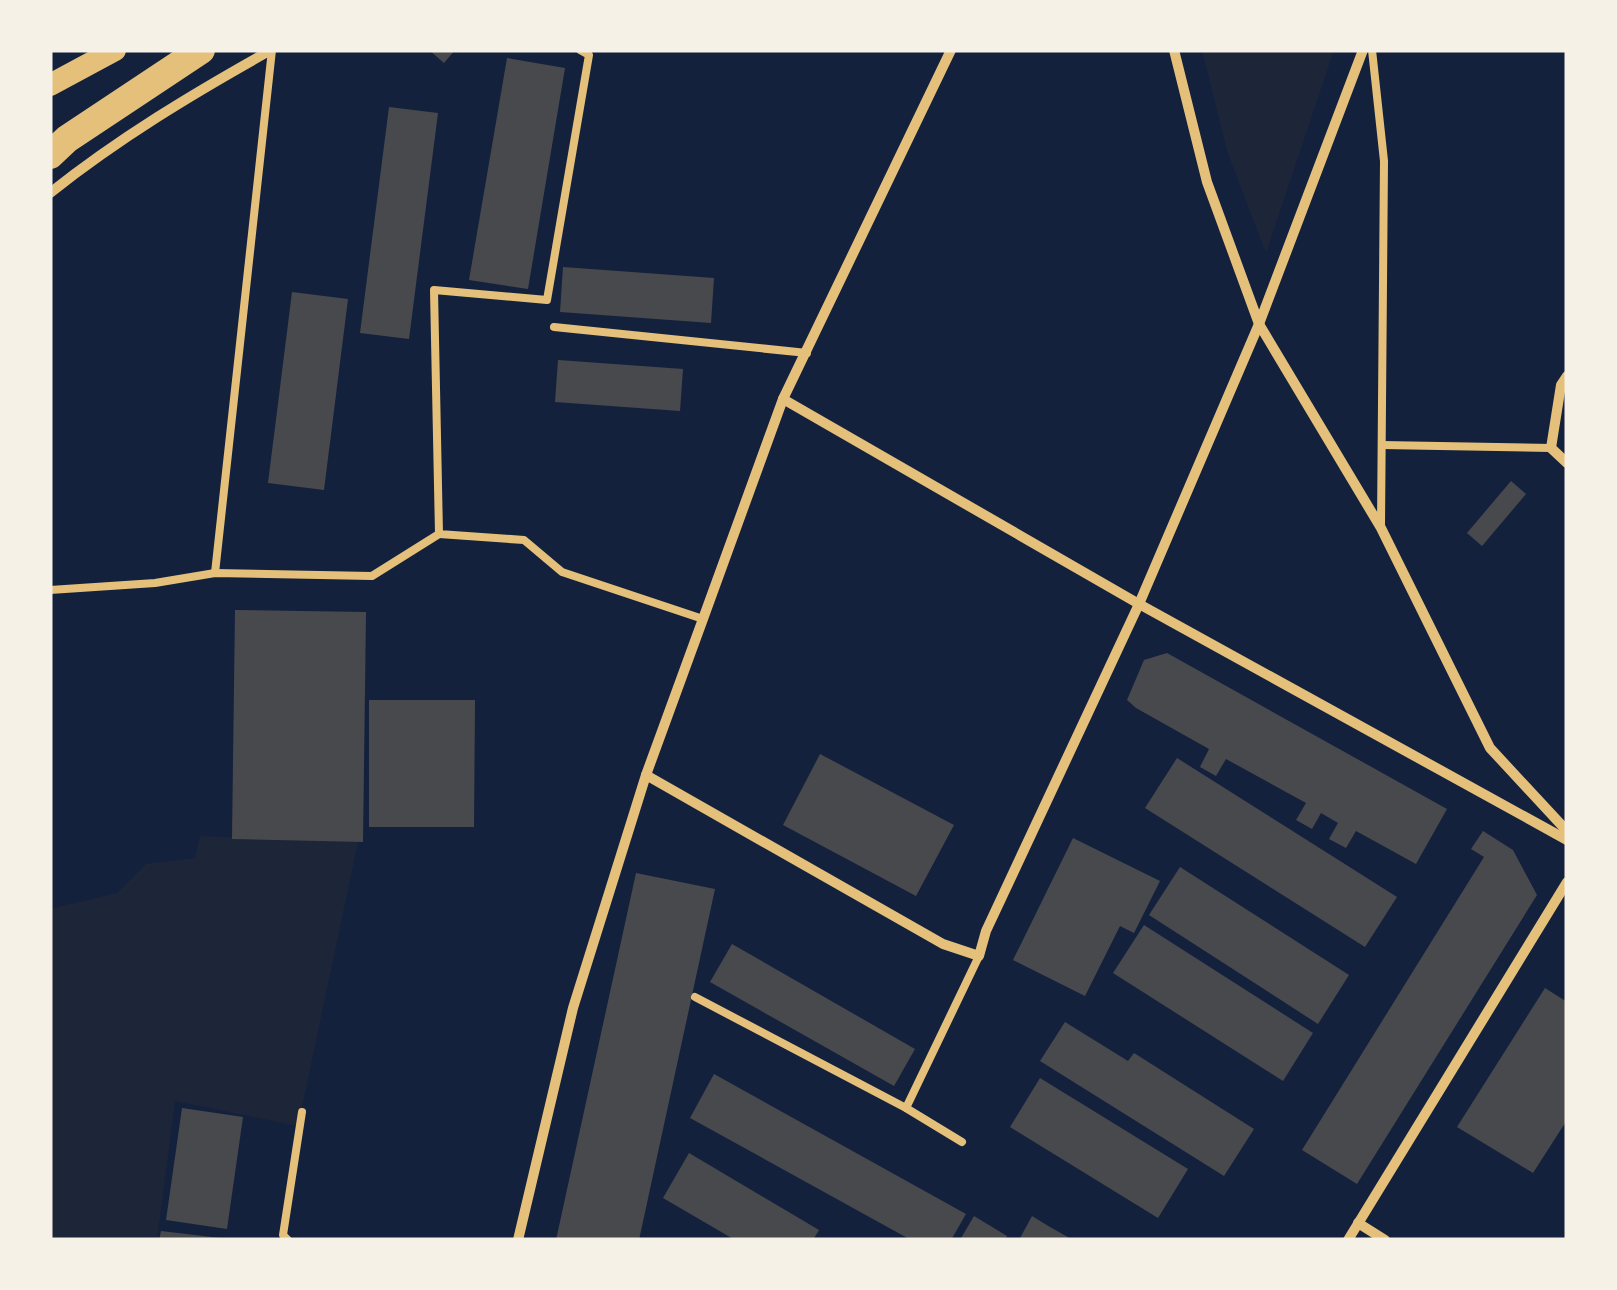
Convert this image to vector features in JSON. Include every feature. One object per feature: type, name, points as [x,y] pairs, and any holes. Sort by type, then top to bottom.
[{"type":"highway","points":[[50,155],[66,138],[201,50]]},
{"type":"main road","points":[[50,85],[115,50]]},
{"type":"street","points":[[50,193],[101,152],[272,50]]},
{"type":"street","points":[[518,1240],[573,1008],[646,774],[702,619],[783,399],[951,50]]},
{"type":"street","points":[[1174,50],[1208,182],[1259,324],[1381,528],[1490,748],[1567,830]]},
{"type":"street","points":[[646,774],[944,944],[979,956],[986,931],[1140,604],[1259,324],[1363,50]]},
{"type":"street","points":[[1567,376],[1551,448],[1567,462]]},
{"type":"street","points":[[783,399],[1140,604],[1567,840]]},
{"type":"street","points":[[1348,1240],[1567,882]]},
{"type":"street","points":[[1358,1223],[1385,1240]]},
{"type":"lane","points":[[216,573],[272,50]]},
{"type":"lane","points":[[439,534],[434,290],[547,300],[590,55],[580,50]]},
{"type":"lane","points":[[1372,50],[1384,161],[1381,528]]},
{"type":"lane","points":[[554,327],[807,353]]},
{"type":"lane","points":[[1382,445],[1551,448]]},
{"type":"lane","points":[[50,590],[155,583],[216,573],[372,576],[439,534],[524,540],[562,572],[702,619]]},
{"type":"lane","points":[[906,1108],[979,956]]},
{"type":"lane","points":[[695,998],[906,1108],[962,1142]]},
{"type":"lane","points":[[288,1240],[283,1234],[302,1112]]},
{"type":"shaded area","points":[[1202,50],[1334,50],[1266,253],[1227,151]]},
{"type":"shaded area","points":[[200,836],[358,842],[298,1126],[175,1101],[157,1240],[50,1240],[50,909],[117,893],[146,864],[195,858]]},
{"type":"building","points":[[429,50],[455,50],[444,63]]},
{"type":"building","points":[[507,58],[565,68],[528,289],[469,280]]},
{"type":"building","points":[[389,107],[438,113],[409,339],[360,333]]},
{"type":"building","points":[[563,267],[714,278],[711,323],[560,312]]},
{"type":"building","points":[[292,292],[348,299],[324,490],[268,483]]},
{"type":"building","points":[[558,360],[683,369],[680,411],[555,402]]},
{"type":"building","points":[[1511,481],[1526,494],[1482,546],[1467,533]]},
{"type":"building","points":[[235,610],[366,612],[363,842],[232,839]]},
{"type":"building","points":[[1167,653],[1447,809],[1416,864],[1356,831],[1346,848],[1329,839],[1338,823],[1321,813],[1312,829],[1296,820],[1306,803],[1226,759],[1216,776],[1200,767],[1209,749],[1127,700],[1144,660]]},
{"type":"building","points":[[369,700],[475,700],[474,827],[369,827]]},
{"type":"building","points":[[820,754],[954,825],[916,896],[783,825]]},
{"type":"building","points":[[1177,758],[1397,897],[1365,947],[1145,808]]},
{"type":"building","points":[[1483,831],[1513,850],[1537,895],[1357,1184],[1302,1150],[1484,857],[1471,849]]},
{"type":"building","points":[[1073,838],[1160,881],[1134,933],[1120,926],[1085,996],[1013,960]]},
{"type":"building","points":[[1180,867],[1349,975],[1318,1024],[1149,915]]},
{"type":"building","points":[[636,873],[715,889],[639,1240],[556,1240]]},
{"type":"building","points":[[1144,925],[1313,1033],[1283,1081],[1113,973]]},
{"type":"building","points":[[732,944],[915,1049],[894,1086],[710,982]]},
{"type":"building","points":[[1545,988],[1567,1002],[1567,1120],[1533,1173],[1457,1127]]},
{"type":"building","points":[[1065,1022],[1128,1061],[1134,1053],[1254,1129],[1224,1176],[1040,1061]]},
{"type":"building","points":[[714,1074],[966,1214],[951,1240],[911,1240],[690,1118]]},
{"type":"building","points":[[1040,1078],[1188,1169],[1158,1218],[1010,1127]]},
{"type":"building","points":[[182,1108],[243,1117],[227,1229],[166,1220]]},
{"type":"building","points":[[689,1153],[819,1230],[813,1240],[735,1240],[663,1198]]},
{"type":"building","points":[[974,1216],[1007,1236],[1005,1240],[960,1240]]},
{"type":"building","points":[[1032,1216],[1050,1227],[1073,1240],[1019,1240]]},
{"type":"building","points":[[161,1231],[220,1238],[159,1240]]}]
